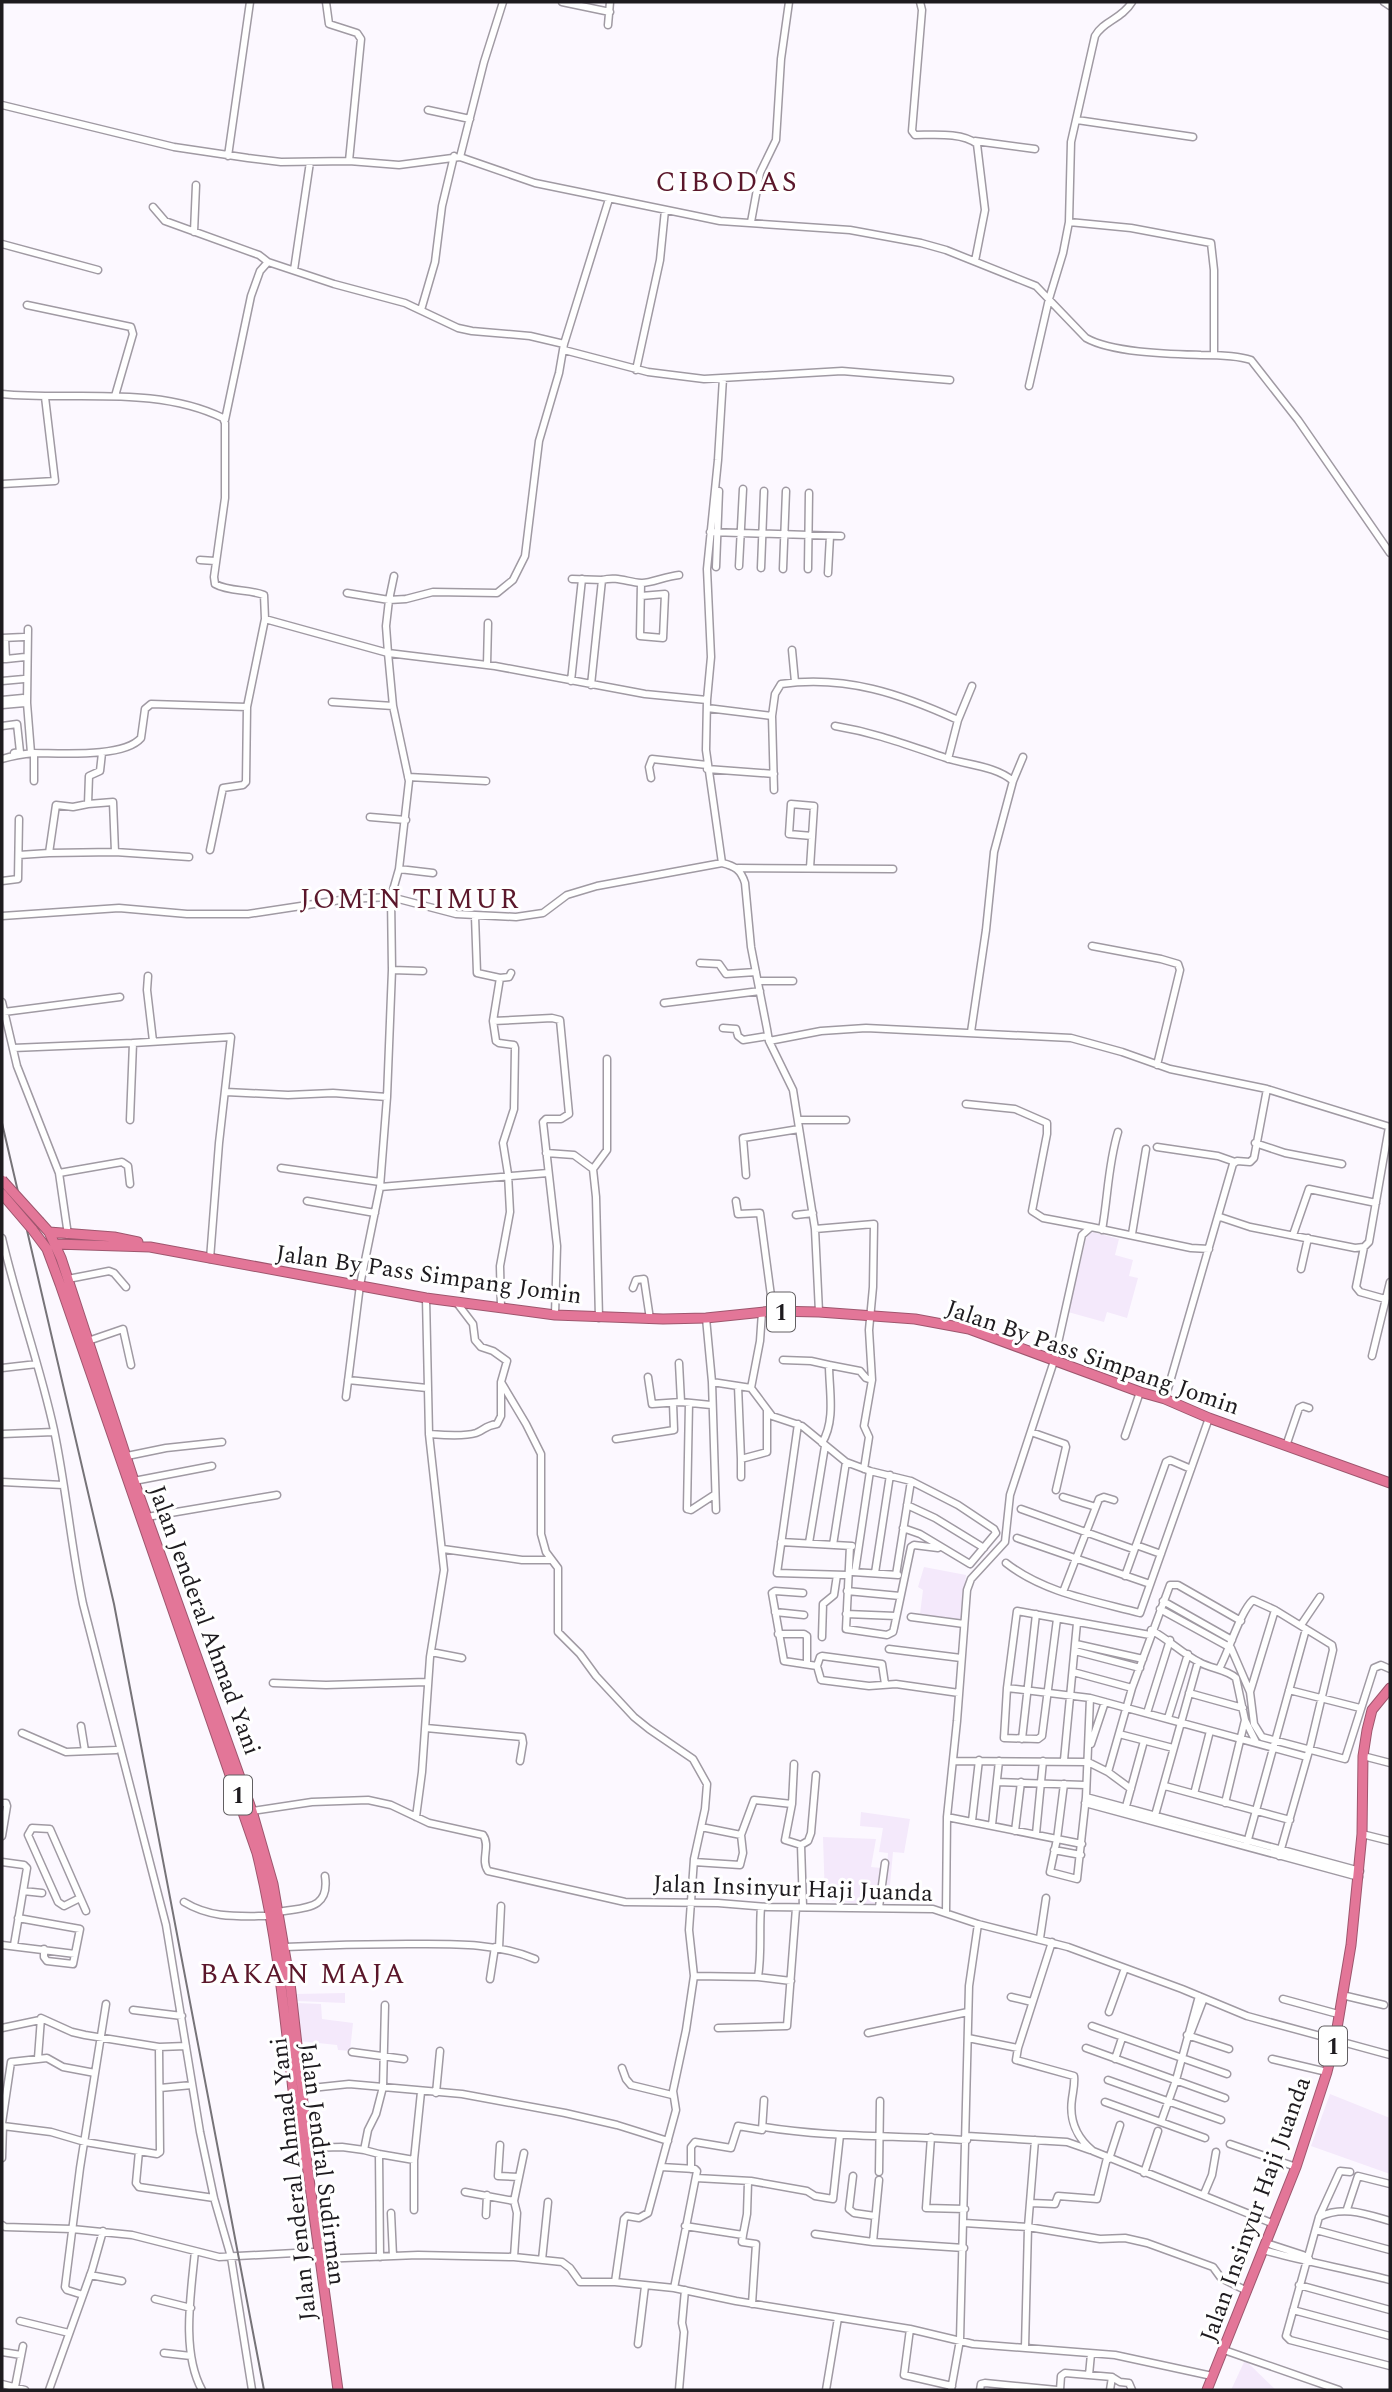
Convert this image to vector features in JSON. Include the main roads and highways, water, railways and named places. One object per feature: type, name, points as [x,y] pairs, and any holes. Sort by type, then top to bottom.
[{"type":"highway","name":"Jalan Jenderal Ahmad Yani","points":[[2,1180],[49,1232],[61,1258],[134,1481],[252,1811],[285,1947],[302,2089],[316,2255]]},
{"type":"highway","name":"Jalan Jendral Sudirman","points":[[2,1194],[47,1249],[245,1816],[275,1914],[316,2255],[336,2390]]},
{"type":"highway","name":"Jalan By Pass Simpang Jomin","points":[[49,1232],[91,1244],[150,1247]]},
{"type":"highway","name":"Jalan By Pass Simpang Jomin","points":[[55,1244],[68,1239],[125,1239],[210,1259],[426,1298],[555,1315],[650,1319],[706,1318],[773,1311],[819,1312],[870,1315],[958,1326],[1390,1483]]},
{"type":"highway","points":[[61,1258],[69,1250],[91,1244]]},
{"type":"highway","name":"Jalan Insinyur Haji Juanda","points":[[1207,2390],[1296,2167],[1335,2040],[1351,1945],[1359,1874],[1363,1756],[1370,1715],[1390,1688]]},
{"type":"railway","points":[[2,1123],[114,1604],[264,2390]]},
{"type":"district","name":"CIBODAS","points":[[727,181]]},
{"type":"district","name":"JOMIN TIMUR","points":[[410,898]]},
{"type":"district","name":"BAKAN MAJA","points":[[303,1973]]}]
